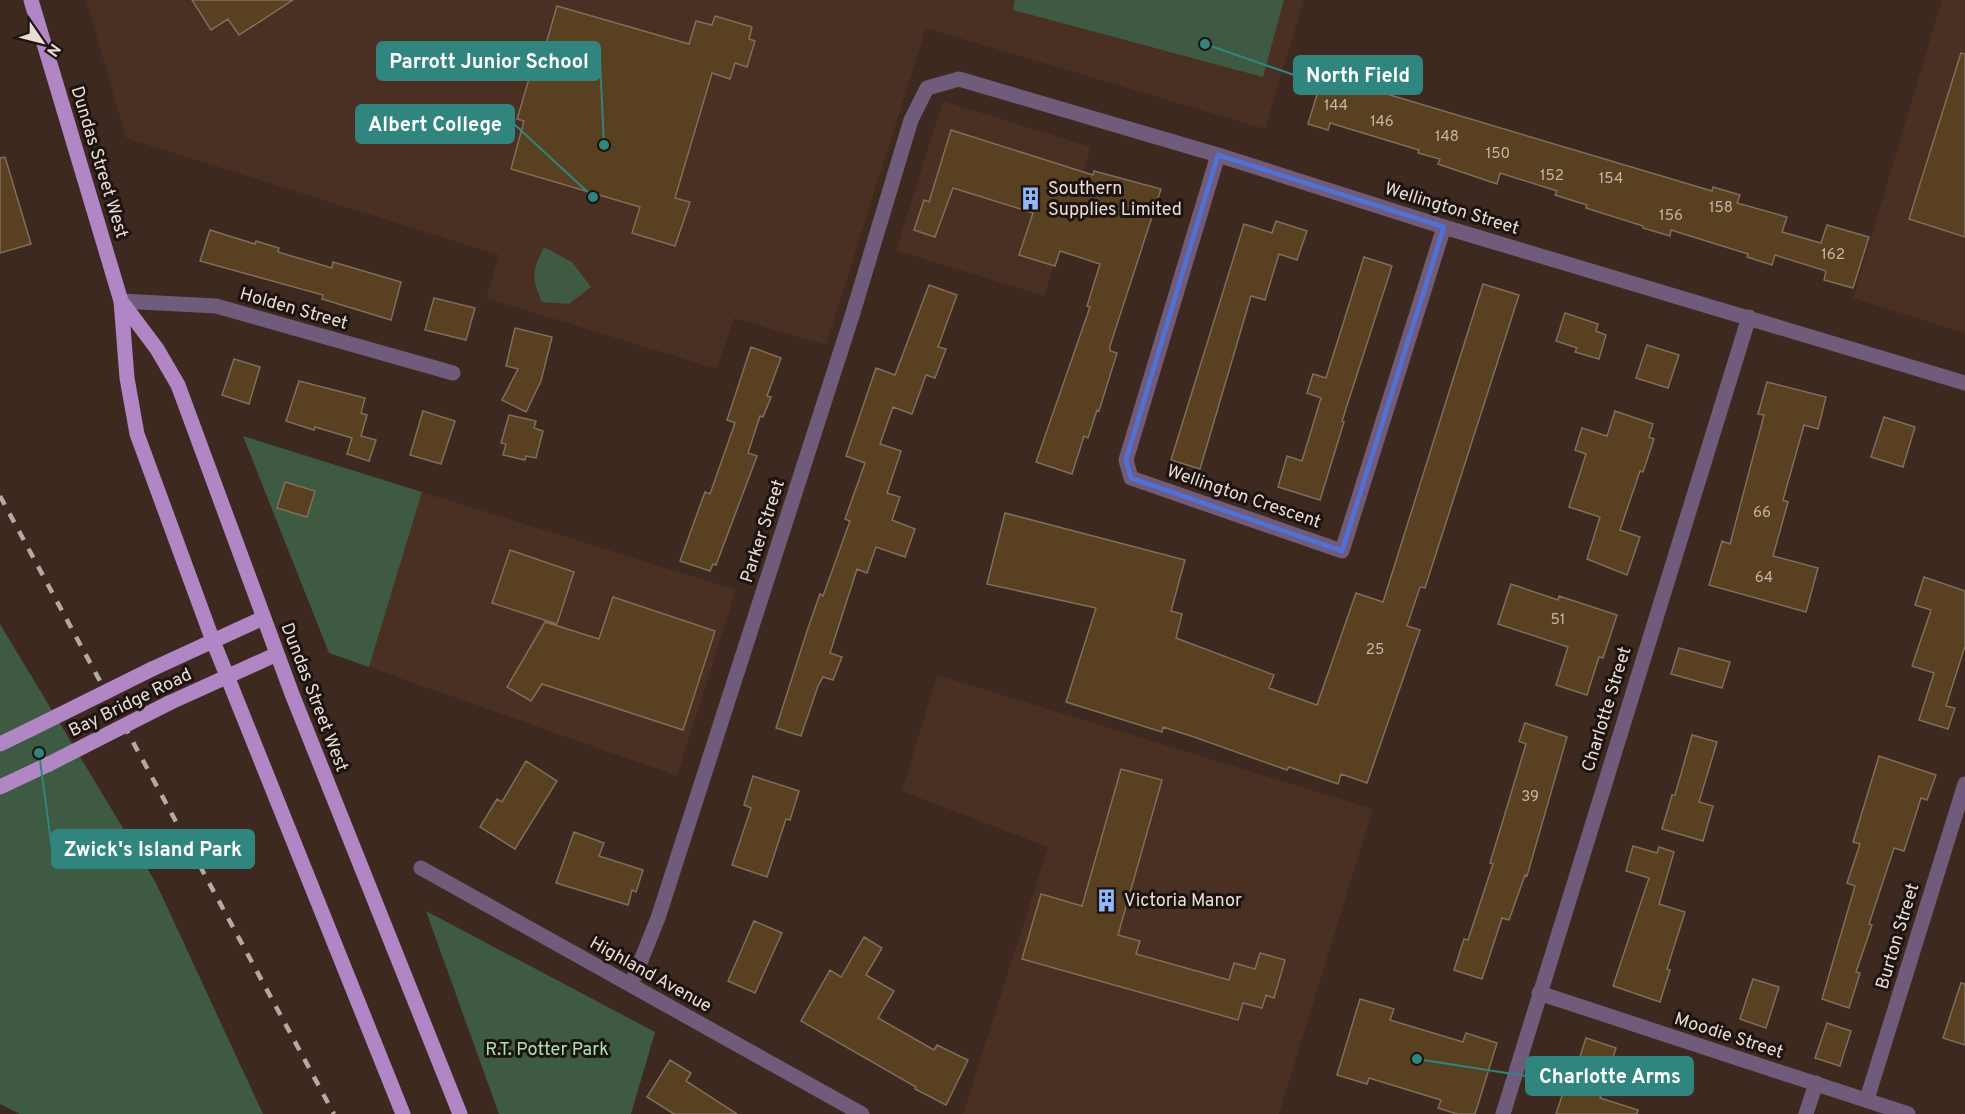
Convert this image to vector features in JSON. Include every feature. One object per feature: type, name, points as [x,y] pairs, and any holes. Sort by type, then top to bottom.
[{"type":"main road","name":"Dundas Street West","points":[[31,0],[122,301],[127,378],[137,434],[213,641],[403,1114]]},
{"type":"main road","name":"Dundas Street West","points":[[122,301],[157,349],[178,385],[263,618],[422,1024],[460,1114]]},
{"type":"main road","name":"Bay Bridge Road","points":[[0,744],[152,669],[263,618]]},
{"type":"main road","name":"Bay Bridge Road","points":[[0,787],[169,703],[277,654]]},
{"type":"street","name":"Wellington Street","points":[[927,88],[959,79],[1218,155],[1444,227],[1749,317],[1965,384]]},
{"type":"street","name":"Parker Street","points":[[631,985],[658,918],[852,316],[911,120],[927,88]]},
{"type":"street","name":"Wellington Crescent","points":[[1218,155],[1126,460],[1131,478],[1342,551],[1444,227]]},
{"type":"street","name":"Holden Street","points":[[122,301],[216,306],[453,373]]},
{"type":"street","name":"Charlotte Street","points":[[1503,1114],[1749,317]]},
{"type":"street","name":"Burton Street","points":[[1867,1099],[1965,784]]},
{"type":"street","name":"Highland Avenue","points":[[421,868],[862,1114]]},
{"type":"street","name":"Moodie Street","points":[[1539,993],[1908,1114]]},
{"type":"street","points":[[1806,1114],[1816,1083]]},
{"type":"highlighted area","points":[[1218,155],[1444,227],[1342,551],[1131,478],[1126,460]]},
{"type":"shaded area","points":[[86,0],[1304,0],[1265,129],[926,28],[826,345],[734,318],[717,369],[486,298],[499,255],[126,138]]},
{"type":"shaded area","points":[[1942,0],[1965,0],[1965,333],[1853,298]]},
{"type":"shaded area","points":[[943,101],[1091,147],[1044,296],[896,250]]},
{"type":"shaded area","points":[[422,492],[736,590],[677,776],[369,667]]},
{"type":"shaded area","points":[[937,675],[1373,809],[1279,1114],[963,1114],[1048,847],[902,791]]},
{"type":"green space","points":[[1015,0],[1284,0],[1263,77],[1013,10]]},
{"type":"green space","points":[[544,247],[572,262],[591,287],[569,304],[542,302],[534,275]]},
{"type":"green space","points":[[243,436],[422,492],[369,667],[329,653]]},
{"type":"green space","points":[[0,624],[156,883],[263,1114],[20,1114],[0,1104]]},
{"type":"green space","name":"R.T. Potter Park","points":[[426,911],[655,1032],[631,1114],[499,1114]]},
{"type":"building","points":[[192,0],[293,0],[239,35],[228,19],[211,30]]},
{"type":"building","points":[[557,6],[689,44],[696,21],[712,25],[715,16],[752,27],[749,39],[755,41],[747,67],[735,63],[730,79],[712,73],[675,198],[690,202],[675,246],[632,233],[640,207],[511,169],[524,121],[517,119],[538,49],[544,51]]},
{"type":"building","points":[[1961,53],[1965,54],[1965,237],[1909,219]]},
{"type":"building","points":[[1323,75],[1712,191],[1713,187],[1740,195],[1737,203],[1787,217],[1782,232],[1821,243],[1827,225],[1869,237],[1853,288],[1824,280],[1826,271],[1775,255],[1772,265],[1747,257],[1748,254],[1671,230],[1670,236],[1643,228],[1643,226],[1586,208],[1587,205],[1555,195],[1557,191],[1500,173],[1497,184],[1438,164],[1440,159],[1418,153],[1419,150],[1330,123],[1328,130],[1308,124]]},
{"type":"building","points":[[951,130],[1093,175],[1094,171],[1161,189],[1110,346],[1110,351],[1117,353],[1099,411],[1097,410],[1088,438],[1084,436],[1072,474],[1036,462],[1090,307],[1087,306],[1100,264],[1060,251],[1055,266],[1019,255],[1033,213],[953,188],[935,237],[914,230],[924,200],[929,202]]},
{"type":"building","points":[[5,157],[31,244],[0,253],[0,158]]},
{"type":"building","points":[[1276,221],[1307,231],[1297,260],[1279,254],[1265,300],[1251,296],[1200,469],[1171,460],[1244,224],[1272,233]]},
{"type":"building","points":[[210,230],[255,244],[256,241],[279,248],[278,252],[332,268],[333,262],[401,282],[391,320],[322,299],[323,295],[200,261]]},
{"type":"building","points":[[1364,257],[1392,266],[1342,421],[1344,422],[1320,500],[1278,487],[1287,456],[1302,461],[1321,398],[1307,393],[1313,374],[1326,378]]},
{"type":"building","points":[[1483,284],[1519,295],[1425,588],[1420,587],[1407,626],[1420,630],[1367,783],[1341,774],[1338,784],[1289,767],[1287,770],[1163,727],[1162,732],[1066,702],[1096,608],[987,584],[1005,513],[1185,560],[1171,611],[1182,614],[1176,638],[1274,675],[1269,688],[1317,705],[1356,593],[1383,602]]},
{"type":"building","points":[[929,285],[957,295],[938,347],[946,349],[935,378],[926,375],[912,414],[893,407],[880,444],[901,451],[887,493],[900,497],[892,520],[915,529],[905,557],[876,547],[867,573],[857,569],[830,653],[842,657],[833,680],[823,677],[818,686],[801,736],[776,728],[820,594],[823,596],[850,521],[845,519],[865,463],[846,456],[876,368],[895,375]]},
{"type":"building","points":[[434,298],[475,308],[466,340],[425,330]]},
{"type":"building","points":[[1565,313],[1598,324],[1596,331],[1606,335],[1599,359],[1575,352],[1577,348],[1556,341]]},
{"type":"building","points":[[515,328],[552,337],[541,381],[526,412],[502,400],[518,369],[506,366]]},
{"type":"building","points":[[1647,345],[1679,355],[1668,388],[1636,378]]},
{"type":"building","points":[[751,347],[781,358],[767,396],[771,397],[763,417],[760,416],[748,453],[757,456],[716,565],[713,564],[710,571],[680,561],[705,492],[710,494],[735,423],[727,420]]},
{"type":"building","points":[[234,359],[260,367],[249,404],[222,395]]},
{"type":"building","points":[[299,381],[365,398],[361,413],[367,415],[361,436],[376,440],[369,461],[347,454],[352,438],[286,421]]},
{"type":"building","points":[[1767,382],[1826,397],[1818,429],[1804,425],[1783,500],[1788,502],[1773,556],[1818,568],[1806,612],[1709,585],[1722,541],[1730,544],[1764,415],[1758,414]]},
{"type":"building","points":[[423,411],[455,421],[441,464],[410,455]]},
{"type":"building","points":[[1615,411],[1653,424],[1649,437],[1654,439],[1643,472],[1640,471],[1620,530],[1640,537],[1627,575],[1587,559],[1600,517],[1569,507],[1586,454],[1575,450],[1582,428],[1607,436]]},
{"type":"building","points":[[509,415],[536,421],[534,428],[543,431],[536,458],[526,456],[525,460],[503,455],[506,444],[501,443]]},
{"type":"building","points":[[1884,417],[1915,427],[1903,467],[1871,457]]},
{"type":"building","points":[[285,482],[315,491],[307,517],[277,508]]},
{"type":"building","points":[[510,550],[574,572],[557,624],[492,603]]},
{"type":"building","points":[[1924,577],[1965,591],[1965,646],[1946,706],[1955,708],[1948,729],[1919,720],[1934,673],[1912,666],[1931,610],[1915,605]]},
{"type":"building","points":[[1511,584],[1558,600],[1559,596],[1617,615],[1603,658],[1599,657],[1587,695],[1556,685],[1568,647],[1498,624]]},
{"type":"building","points":[[613,597],[715,631],[683,730],[542,684],[531,701],[507,687],[545,622],[599,639]]},
{"type":"building","points":[[1679,648],[1730,662],[1722,688],[1671,674]]},
{"type":"building","points":[[1525,723],[1567,737],[1527,876],[1525,875],[1509,920],[1502,918],[1482,979],[1454,970],[1464,939],[1468,940],[1493,864],[1490,863],[1526,744],[1519,741]]},
{"type":"building","points":[[1692,735],[1717,742],[1699,802],[1713,806],[1703,841],[1662,829],[1672,795],[1675,795]]},
{"type":"building","points":[[1879,756],[1936,775],[1927,800],[1921,798],[1904,851],[1894,848],[1869,924],[1872,925],[1856,972],[1860,973],[1849,1008],[1822,999],[1855,886],[1847,883],[1860,844],[1853,842]]},
{"type":"building","points":[[526,761],[557,781],[515,849],[480,827],[497,799],[502,802]]},
{"type":"building","name":"Victoria Manor","points":[[1121,769],[1162,780],[1118,935],[1140,941],[1136,954],[1229,980],[1234,963],[1255,969],[1260,953],[1285,960],[1274,998],[1266,995],[1262,1008],[1243,1003],[1238,1020],[1022,959],[1041,894],[1082,906]]},
{"type":"building","points":[[753,776],[799,791],[790,820],[786,819],[767,877],[732,865],[751,808],[744,805]]},
{"type":"building","points":[[574,832],[604,843],[599,856],[643,870],[636,892],[632,890],[628,905],[556,883]]},
{"type":"building","points":[[1633,846],[1657,853],[1659,847],[1674,852],[1659,904],[1685,912],[1667,969],[1670,970],[1660,1002],[1613,986],[1649,878],[1626,871]]},
{"type":"building","points":[[754,921],[782,933],[755,993],[728,981]]},
{"type":"building","points":[[864,937],[882,948],[866,975],[894,991],[878,1018],[934,1050],[937,1045],[968,1060],[946,1105],[801,1021],[830,970],[841,977]]},
{"type":"building","points":[[1753,979],[1779,987],[1766,1028],[1740,1019]]},
{"type":"building","points":[[1961,983],[1965,984],[1965,1045],[1943,1038]]},
{"type":"building","points":[[1360,999],[1394,1009],[1390,1020],[1463,1042],[1466,1033],[1497,1043],[1475,1114],[1457,1114],[1438,1108],[1441,1100],[1369,1078],[1367,1084],[1337,1075]]},
{"type":"building","points":[[1827,1023],[1851,1031],[1840,1066],[1815,1058]]},
{"type":"building","points":[[1586,1038],[1616,1048],[1600,1098],[1638,1110],[1637,1114],[1556,1114],[1565,1087],[1570,1088]]},
{"type":"building","points":[[670,1060],[691,1073],[686,1081],[737,1114],[674,1114],[647,1097]]},
{"type":"railway","points":[[0,496],[334,1114]]},
{"type":"place","name":"North Field","points":[[1205,44]]},
{"type":"place","name":"Parrott Junior School","points":[[604,145]]},
{"type":"place","name":"Albert College","points":[[593,197]]},
{"type":"place","name":"Southern Supplies Limited","points":[[1030,198]]},
{"type":"place","name":"Zwick's Island Park","points":[[39,753]]},
{"type":"place","name":"Victoria Manor","points":[[1106,900]]},
{"type":"place","name":"Charlotte Arms","points":[[1417,1059]]}]
